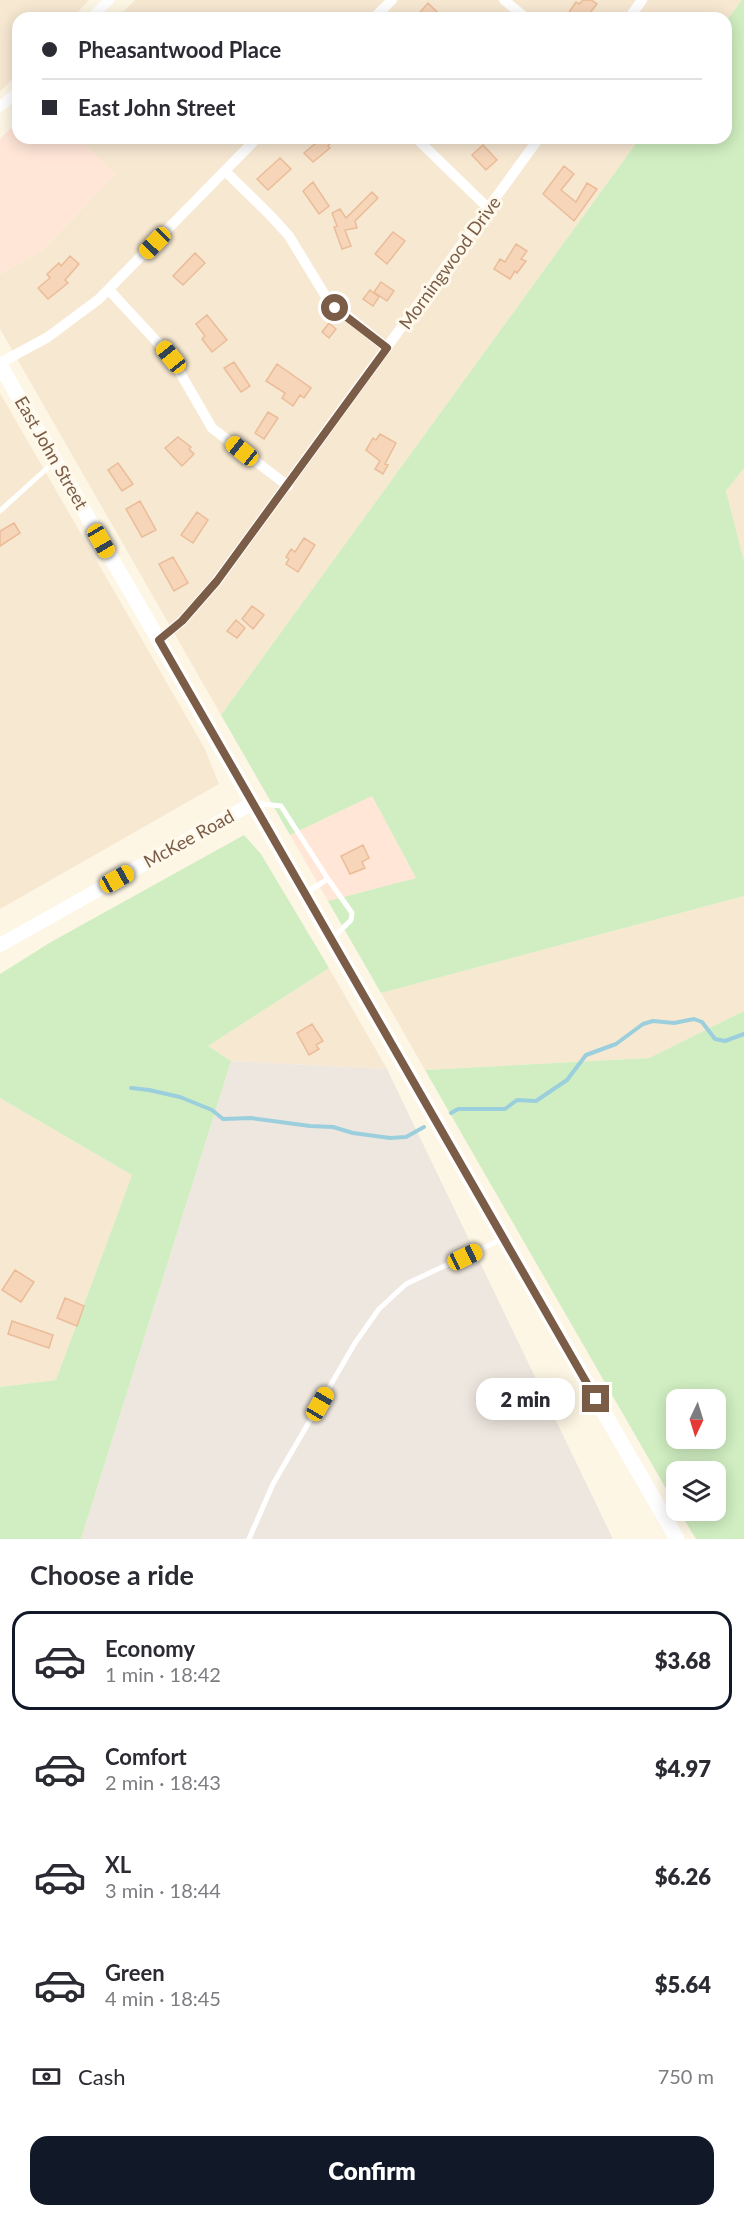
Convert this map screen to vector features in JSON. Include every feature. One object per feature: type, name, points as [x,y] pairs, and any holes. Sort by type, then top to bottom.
[{"type":"main road","name":"East John Street","points":[[0,364],[677,1539]]},
{"type":"street","points":[[97,12],[109,0]]},
{"type":"street","points":[[380,12],[392,0]]},
{"type":"street","points":[[504,0],[519,12]]},
{"type":"street","points":[[0,107],[12,96]]},
{"type":"street","points":[[0,364],[48,337],[80,315],[109,290],[251,144]]},
{"type":"street","points":[[422,144],[489,209]]},
{"type":"street","name":"Morningwood Drive","points":[[159,640],[182,621],[217,581],[535,144]]},
{"type":"street","points":[[225,171],[289,236],[328,300],[387,348]]},
{"type":"street","points":[[109,290],[171,357],[212,428],[288,486]]},
{"type":"street","name":"McKee Road","points":[[0,945],[253,803]]},
{"type":"lane","points":[[0,511],[55,461]]},
{"type":"lane","points":[[253,803],[281,806],[352,913],[351,920],[331,940]]},
{"type":"lane","points":[[305,893],[328,879]]},
{"type":"lane","points":[[249,1539],[273,1484],[355,1343],[379,1309],[406,1284],[504,1238]]},
{"type":"shaded area","points":[[0,0],[89,0],[78,12],[12,12],[12,79],[0,92]]},
{"type":"shaded area","points":[[135,0],[742,0],[732,13],[123,12]]},
{"type":"shaded area","points":[[12,127],[12,144],[85,144],[116,174],[41,251],[0,274],[0,139]]},
{"type":"shaded area","points":[[85,144],[636,144],[221,715],[0,329],[0,274],[41,251],[115,175]]},
{"type":"shaded area","points":[[0,393],[205,749],[219,784],[0,909]]},
{"type":"shaded area","points":[[744,468],[744,561],[726,491]]},
{"type":"shaded area","points":[[372,796],[416,878],[328,901],[290,835]]},
{"type":"shaded area","points":[[744,896],[744,1011],[649,1058],[425,1070],[381,993]]},
{"type":"shaded area","points":[[329,968],[387,1069],[231,1061],[208,1046]]},
{"type":"shaded area","points":[[231,1061],[387,1069],[613,1539],[81,1539]]},
{"type":"shaded area","points":[[0,1098],[132,1175],[56,1380],[0,1387]]},
{"type":"green space","points":[[744,0],[744,468],[726,491],[744,561],[744,896],[381,993],[328,901],[416,878],[372,796],[290,835],[221,715],[636,144],[732,144],[732,13]]},
{"type":"green space","points":[[244,835],[261,854],[329,968],[208,1046],[231,1061],[81,1539],[0,1539],[0,1387],[56,1380],[132,1175],[0,1098],[0,974],[51,942]]},
{"type":"green space","points":[[744,1011],[744,1539],[696,1539],[685,1521],[726,1521],[726,1461],[666,1461],[666,1489],[425,1070],[649,1058]]},
{"type":"building","points":[[583,0],[591,0],[597,4],[591,12],[569,12],[576,2],[579,4]]},
{"type":"building","points":[[428,3],[437,12],[420,12]]},
{"type":"building","points":[[315,144],[330,144],[328,146],[330,148],[313,162],[304,153]]},
{"type":"building","points":[[483,145],[497,160],[486,170],[472,155]]},
{"type":"building","points":[[280,158],[291,169],[268,190],[257,179]]},
{"type":"building","points":[[564,166],[574,174],[561,190],[576,202],[587,183],[597,189],[574,221],[543,194]]},
{"type":"building","points":[[313,182],[329,206],[319,214],[303,191]]},
{"type":"building","points":[[372,192],[378,198],[355,221],[357,228],[345,230],[351,246],[342,249],[334,227],[337,226],[332,213],[340,209],[346,218]]},
{"type":"building","points":[[393,232],[405,241],[387,264],[375,254]]},
{"type":"building","points":[[516,244],[527,251],[521,259],[526,261],[510,279],[494,269],[500,259],[505,262]]},
{"type":"building","points":[[195,253],[205,263],[183,285],[173,276]]},
{"type":"building","points":[[70,256],[79,264],[65,280],[68,283],[48,299],[38,288],[50,278],[47,274],[59,263],[61,266]]},
{"type":"building","points":[[381,282],[394,291],[387,301],[374,292]]},
{"type":"building","points":[[370,290],[379,297],[373,306],[363,299]]},
{"type":"building","points":[[207,315],[227,340],[212,352],[202,339],[205,336],[196,324]]},
{"type":"building","points":[[329,323],[336,329],[329,338],[322,332]]},
{"type":"building","points":[[234,362],[250,386],[241,392],[224,368]]},
{"type":"building","points":[[277,364],[311,388],[304,398],[300,395],[293,406],[282,398],[285,393],[266,381]]},
{"type":"building","points":[[268,412],[278,418],[264,439],[255,433]]},
{"type":"building","points":[[380,434],[396,443],[385,464],[388,465],[383,474],[375,469],[380,461],[366,450],[373,438],[376,440]]},
{"type":"building","points":[[178,437],[191,447],[189,449],[194,454],[182,466],[165,448]]},
{"type":"building","points":[[118,463],[133,484],[122,491],[108,470]]},
{"type":"building","points":[[140,501],[156,530],[142,537],[126,509]]},
{"type":"building","points":[[197,512],[208,520],[193,543],[181,535]]},
{"type":"building","points":[[14,523],[20,533],[0,546],[0,531]]},
{"type":"building","points":[[304,538],[315,545],[298,572],[286,564],[289,559],[286,557],[291,549],[295,552]]},
{"type":"building","points":[[173,557],[188,583],[174,591],[159,564]]},
{"type":"building","points":[[252,606],[264,615],[253,629],[242,619]]},
{"type":"building","points":[[236,620],[245,628],[237,638],[227,631]]},
{"type":"building","points":[[363,845],[369,858],[362,862],[365,868],[350,874],[341,856]]},
{"type":"building","points":[[312,1024],[323,1041],[316,1045],[319,1049],[309,1055],[297,1033]]},
{"type":"building","points":[[15,1270],[34,1282],[21,1302],[2,1290]]},
{"type":"building","points":[[65,1298],[84,1306],[77,1326],[57,1318]]},
{"type":"building","points":[[12,1321],[53,1335],[49,1348],[8,1334]]},
{"type":"waterway","points":[[451,1113],[458,1109],[505,1109],[517,1100],[536,1101],[567,1080],[586,1055],[616,1044],[643,1024],[653,1021],[674,1023],[694,1019],[702,1022],[715,1039],[725,1041],[744,1034]]},
{"type":"waterway","points":[[131,1088],[180,1097],[212,1110],[223,1119],[251,1118],[333,1127],[353,1133],[390,1138],[406,1137],[424,1127]]},
{"type":"route","points":[[335,308],[387,348],[217,581],[182,621],[159,640],[596,1399]]}]
